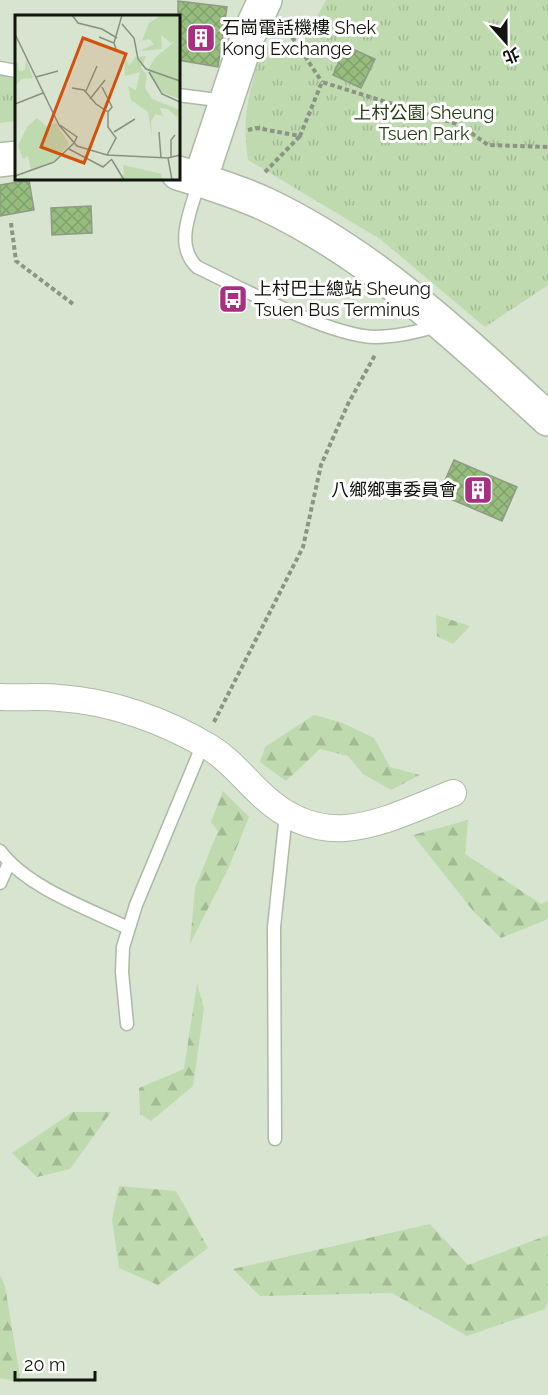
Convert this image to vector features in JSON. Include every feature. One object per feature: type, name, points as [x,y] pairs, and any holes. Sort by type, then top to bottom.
[{"type":"main road","points":[[274,11],[248,36],[226,102],[189,176],[265,204],[372,268],[444,323],[548,419]]},
{"type":"main road","points":[[0,160],[15,158]]},
{"type":"street","points":[[0,697],[60,698],[123,708],[203,744],[238,769],[263,796],[286,814],[312,825],[339,830],[386,820],[453,793]]},
{"type":"lane","points":[[0,68],[15,71]]},
{"type":"lane","points":[[180,94],[226,102]]},
{"type":"lane","points":[[189,176],[184,238],[188,259],[197,267],[330,327],[372,337],[409,334],[444,323]]},
{"type":"lane","points":[[127,1024],[122,972],[123,947],[128,928],[203,744]]},
{"type":"lane","points":[[274,1139],[273,948],[277,882],[286,814]]},
{"type":"lane","points":[[0,851],[9,863],[32,880],[128,928]]},
{"type":"lane","points":[[0,883],[9,863]]},
{"type":"path","points":[[274,11],[322,82],[460,125],[488,145],[548,147]]},
{"type":"path","points":[[260,176],[300,136],[322,82]]},
{"type":"path","points":[[243,130],[257,128],[300,136]]},
{"type":"path","points":[[11,223],[16,261],[73,304]]},
{"type":"path","points":[[203,744],[303,547],[321,465],[348,404],[386,336]]},
{"type":"green space","name":"上村公園 Sheung Tsuen Park","points":[[326,0],[548,0],[548,285],[485,327],[380,239],[248,160],[246,115],[264,45],[295,59]]},
{"type":"green space","points":[[0,67],[15,69],[15,121],[0,123]]},
{"type":"green space","points":[[436,615],[470,626],[453,644],[437,636]]},
{"type":"green space","points":[[314,715],[343,723],[374,738],[390,767],[420,775],[391,790],[363,774],[348,756],[320,749],[286,781],[260,762],[265,747]]},
{"type":"green space","points":[[223,791],[249,817],[228,869],[190,944],[195,888],[218,831],[211,822]]},
{"type":"green space","points":[[468,820],[465,854],[541,904],[548,901],[548,919],[501,938],[474,912],[413,835]]},
{"type":"green space","points":[[197,984],[204,1008],[193,1086],[151,1121],[140,1114],[139,1088],[184,1069]]},
{"type":"green space","points":[[73,1112],[111,1112],[70,1169],[37,1177],[12,1153]]},
{"type":"green space","points":[[119,1186],[176,1191],[208,1248],[158,1285],[119,1268],[112,1220]]},
{"type":"green space","points":[[430,1224],[468,1265],[548,1235],[548,1301],[545,1309],[467,1336],[392,1293],[260,1296],[233,1269]]},
{"type":"green space","points":[[0,1275],[5,1286],[21,1383],[0,1378]]},
{"type":"building","name":"石崗電話機樓 Shek Kong Exchange","points":[[178,1],[227,7],[218,67],[180,60],[180,15],[178,15]]},
{"type":"building","points":[[346,46],[375,59],[361,88],[333,75]]},
{"type":"building","points":[[29,180],[34,210],[0,216],[0,185]]},
{"type":"building","points":[[91,206],[92,233],[52,235],[51,208]]},
{"type":"building","name":"八鄉鄉事委員會","points":[[454,460],[517,487],[502,521],[439,494]]},
{"type":"place","name":"石崗電話機樓 Shek Kong Exchange","points":[[201,38]]},
{"type":"place","name":"上村巴士總站 Sheung Tsuen Bus Terminus","points":[[233,299]]},
{"type":"place","name":"八鄉鄉事委員會","points":[[478,490]]}]
